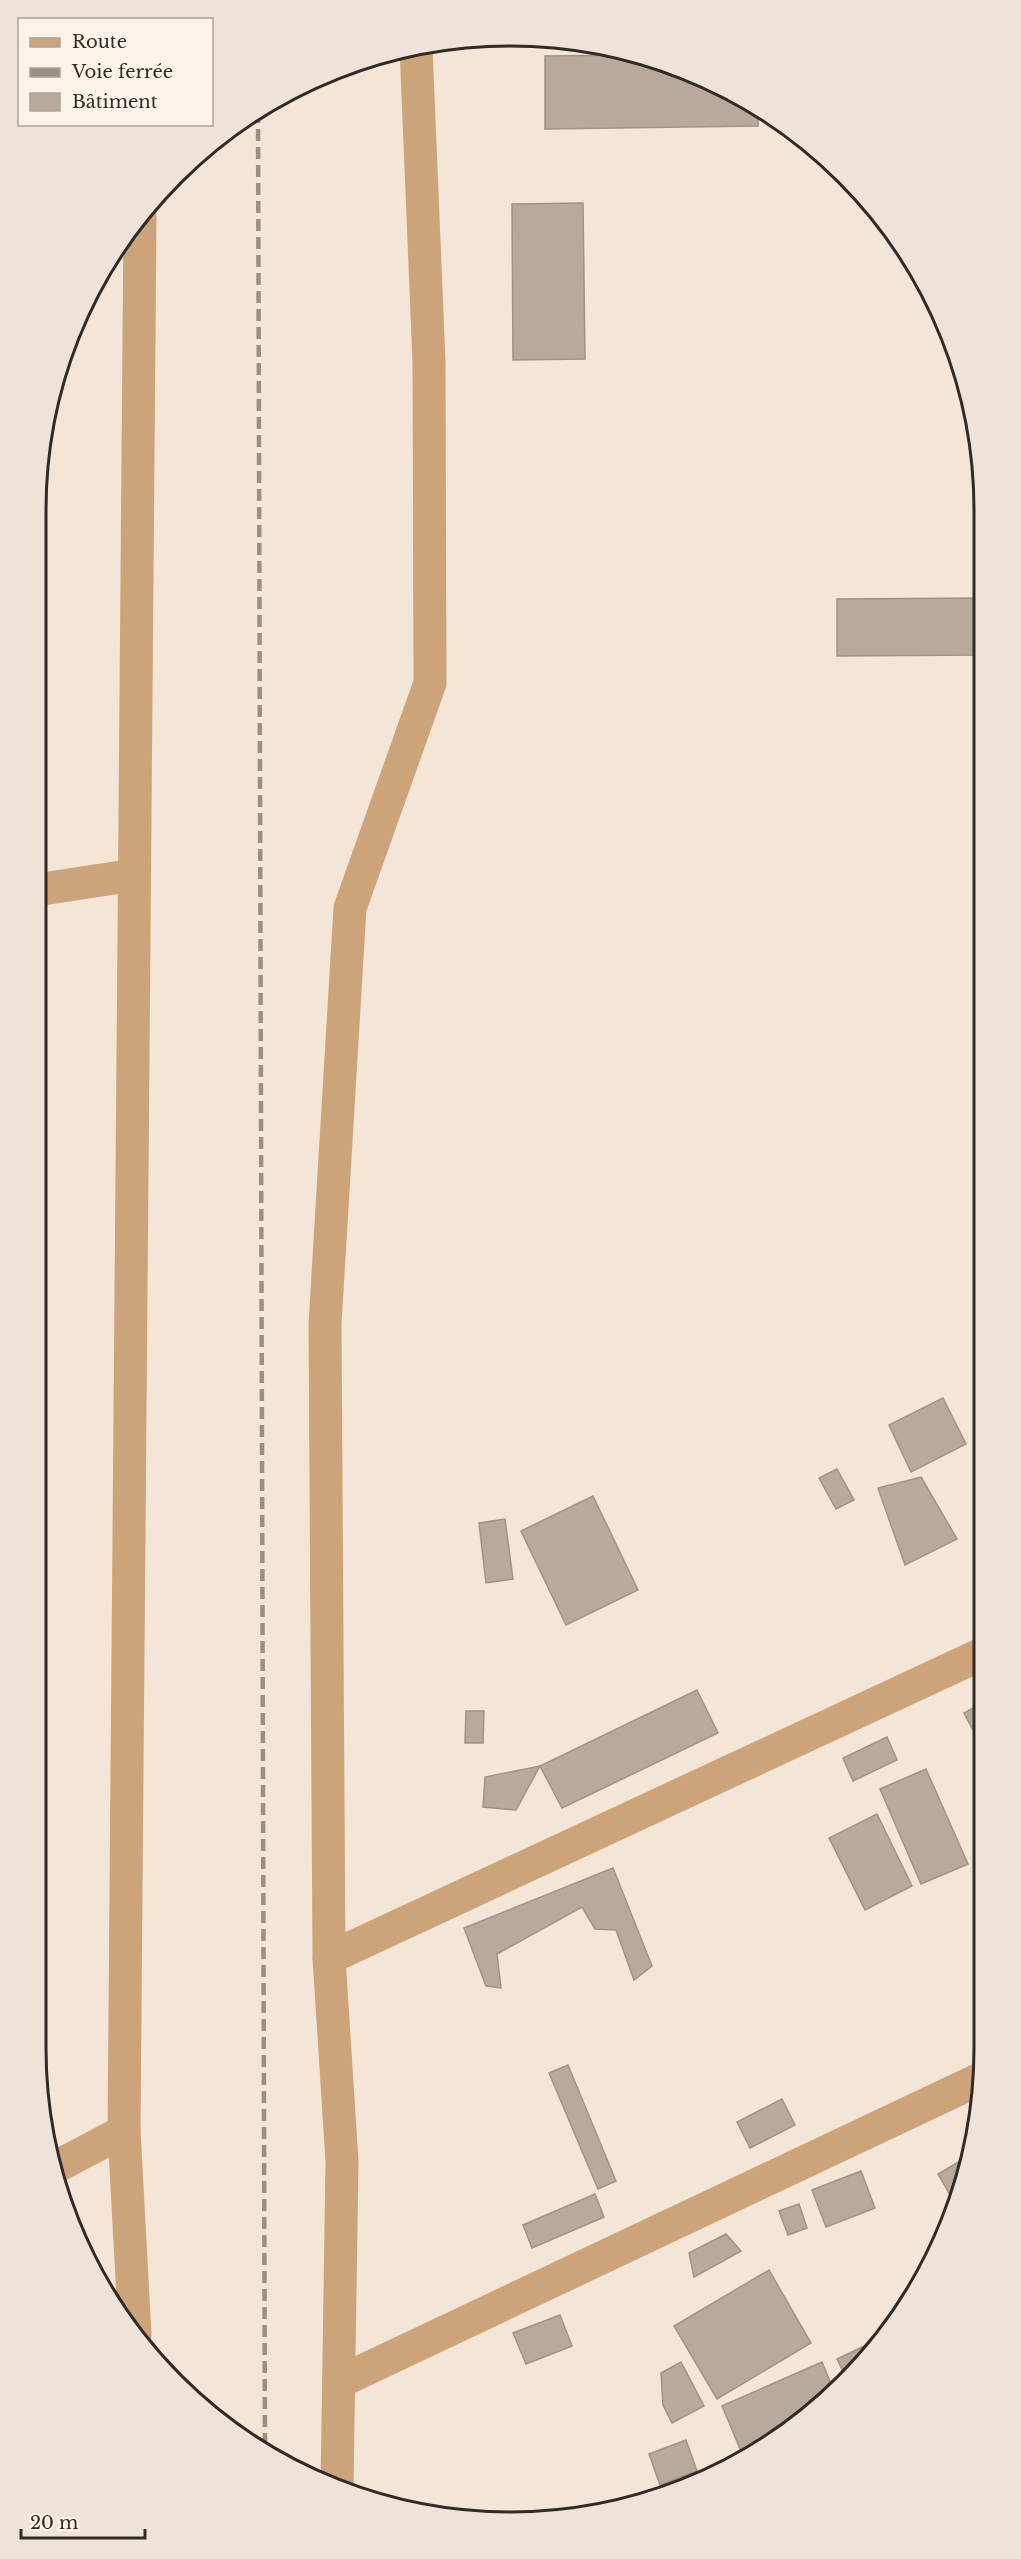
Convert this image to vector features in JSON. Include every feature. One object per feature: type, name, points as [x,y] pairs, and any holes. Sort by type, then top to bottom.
[{"type":"street","points":[[337,2479],[342,2161],[329,1958],[325,1324],[350,908],[430,683],[429,362],[416,56]]},
{"type":"street","points":[[134,2319],[124,2131],[140,231]]},
{"type":"street","points":[[46,888],[134,875]]},
{"type":"street","points":[[329,1958],[974,1658]]},
{"type":"street","points":[[339,2382],[974,2082]]},
{"type":"street","points":[[61,2164],[124,2131]]},
{"type":"building","points":[[603,55],[660,71],[716,94],[758,119],[758,126],[545,129],[545,56]]},
{"type":"building","points":[[583,203],[585,359],[513,360],[512,204]]},
{"type":"building","points":[[974,598],[974,655],[837,656],[837,599]]},
{"type":"building","points":[[943,1398],[966,1444],[911,1472],[889,1425]]},
{"type":"building","points":[[837,1469],[854,1500],[836,1509],[819,1478]]},
{"type":"building","points":[[921,1477],[957,1539],[905,1565],[878,1488]]},
{"type":"building","points":[[593,1496],[638,1590],[566,1625],[521,1531]]},
{"type":"building","points":[[505,1519],[513,1579],[486,1583],[479,1523]]},
{"type":"building","points":[[697,1690],[718,1733],[562,1808],[540,1766]]},
{"type":"building","points":[[974,1708],[974,1732],[964,1713]]},
{"type":"building","points":[[466,1711],[484,1711],[483,1743],[465,1743]]},
{"type":"building","points":[[887,1737],[897,1760],[853,1781],[843,1758]]},
{"type":"building","points":[[540,1766],[516,1810],[483,1807],[485,1777]]},
{"type":"building","points":[[926,1769],[968,1864],[921,1884],[880,1789]]},
{"type":"building","points":[[877,1814],[912,1886],[865,1910],[829,1838]]},
{"type":"building","points":[[613,1868],[652,1966],[634,1980],[616,1930],[595,1929],[582,1907],[497,1954],[501,1988],[486,1986],[464,1928]]},
{"type":"building","points":[[568,2065],[616,2181],[598,2189],[549,2073]]},
{"type":"building","points":[[782,2099],[795,2125],[750,2148],[737,2122]]},
{"type":"building","points":[[961,2161],[951,2196],[938,2174]]},
{"type":"building","points":[[861,2171],[875,2208],[826,2227],[812,2190]]},
{"type":"building","points":[[595,2194],[604,2217],[532,2248],[523,2225]]},
{"type":"building","points":[[799,2204],[807,2228],[788,2235],[779,2211]]},
{"type":"building","points":[[726,2234],[741,2251],[694,2277],[689,2253]]},
{"type":"building","points":[[769,2270],[811,2343],[717,2399],[674,2326]]},
{"type":"building","points":[[560,2315],[572,2346],[526,2364],[513,2333]]},
{"type":"building","points":[[867,2344],[843,2372],[837,2359]]},
{"type":"building","points":[[681,2362],[704,2406],[672,2423],[663,2405],[661,2373]]},
{"type":"building","points":[[822,2362],[831,2384],[793,2417],[741,2451],[722,2406]]},
{"type":"building","points":[[686,2440],[697,2471],[660,2485],[649,2454]]},
{"type":"railway","points":[[258,122],[265,2442]]}]
